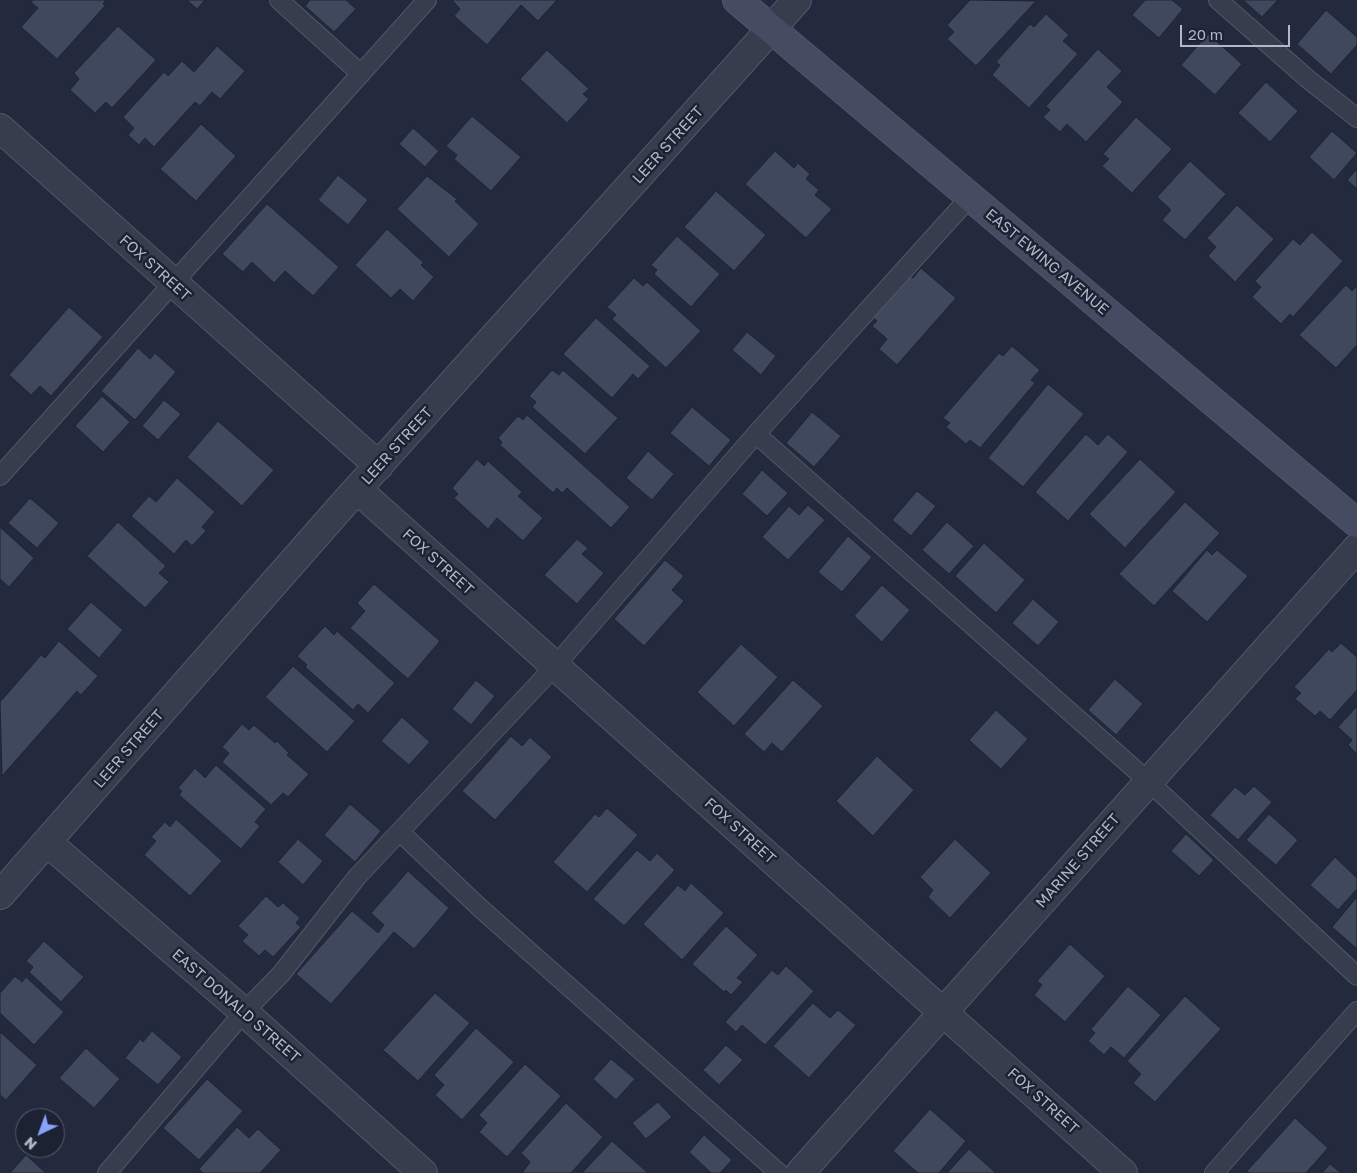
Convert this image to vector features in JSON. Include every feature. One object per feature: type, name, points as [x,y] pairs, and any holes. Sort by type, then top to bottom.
[{"type":"street","name":"EAST EWING AVENUE","points":[[737,0],[1357,523]]},
{"type":"street","name":"LEER STREET","points":[[3,885],[47,842],[379,466],[797,0]]},
{"type":"street","name":"FOX STREET","points":[[0,128],[379,466]]},
{"type":"street","name":"FOX STREET","points":[[358,490],[1123,1173]]},
{"type":"street","name":"MARINE STREET","points":[[800,1173],[1357,548]]},
{"type":"street","name":"EAST DONALD STREET","points":[[47,842],[244,1012],[423,1173]]},
{"type":"lane","points":[[279,0],[361,74]]},
{"type":"lane","points":[[0,476],[427,0]]},
{"type":"lane","points":[[1218,0],[1309,80],[1357,118]]},
{"type":"lane","points":[[107,1173],[244,1012],[281,974],[357,877],[555,666],[756,434],[970,197]]},
{"type":"lane","points":[[756,434],[1148,781],[1357,976]]},
{"type":"lane","points":[[400,832],[480,907],[779,1173]]},
{"type":"lane","points":[[1214,1173],[1357,1011]]},
{"type":"building","points":[[33,0],[106,0],[103,4],[105,6],[57,59],[21,27],[38,8],[31,2]]},
{"type":"building","points":[[187,0],[205,0],[197,9]]},
{"type":"building","points":[[310,0],[346,0],[356,9],[334,32],[305,6]]},
{"type":"building","points":[[452,0],[557,0],[538,21],[521,5],[487,45],[454,16],[460,9]]},
{"type":"building","points":[[970,0],[1036,1],[976,66],[947,39],[954,32],[947,25]]},
{"type":"building","points":[[1145,0],[1172,0],[1183,9],[1159,38],[1132,15]]},
{"type":"building","points":[[1243,0],[1278,0],[1262,17]]},
{"type":"building","points":[[1326,10],[1357,37],[1357,45],[1331,74],[1297,44]]},
{"type":"building","points":[[1046,14],[1069,35],[1063,41],[1078,54],[1029,108],[992,75],[1000,65],[996,62],[1030,24],[1034,27]]},
{"type":"building","points":[[118,26],[156,60],[112,108],[106,102],[95,113],[70,90],[79,79],[74,73]]},
{"type":"building","points":[[1208,34],[1242,64],[1215,95],[1181,65]]},
{"type":"building","points":[[217,46],[245,71],[220,99],[212,92],[200,106],[195,102],[154,147],[145,138],[139,145],[128,135],[134,128],[123,117],[164,72],[168,76],[182,61],[194,72]]},
{"type":"building","points":[[1098,49],[1122,71],[1107,87],[1123,102],[1086,142],[1067,124],[1060,132],[1043,117],[1050,110],[1046,106]]},
{"type":"building","points":[[547,50],[589,89],[583,94],[589,99],[567,123],[520,79]]},
{"type":"building","points":[[1266,82],[1298,111],[1270,142],[1238,113]]},
{"type":"building","points":[[472,116],[521,157],[491,191],[454,159],[457,155],[446,146]]},
{"type":"building","points":[[1136,117],[1172,149],[1132,193],[1102,166],[1109,159],[1103,154]]},
{"type":"building","points":[[201,124],[236,156],[196,201],[160,169]]},
{"type":"building","points":[[413,128],[439,151],[425,167],[399,144]]},
{"type":"building","points":[[1332,131],[1357,153],[1334,180],[1309,157]]},
{"type":"building","points":[[775,151],[794,168],[798,163],[810,174],[806,179],[819,190],[815,195],[832,209],[806,238],[745,184]]},
{"type":"building","points":[[1190,161],[1226,194],[1185,240],[1162,220],[1171,210],[1157,197]]},
{"type":"building","points":[[1357,169],[1357,189],[1347,180]]},
{"type":"building","points":[[338,175],[368,200],[348,225],[318,200]]},
{"type":"building","points":[[427,176],[457,199],[455,201],[479,224],[449,257],[397,209]]},
{"type":"building","points":[[716,191],[766,235],[734,271],[684,227]]},
{"type":"building","points":[[267,204],[339,267],[313,296],[285,271],[274,283],[252,262],[243,272],[222,254]]},
{"type":"building","points":[[1237,205],[1274,239],[1235,282],[1208,256],[1216,247],[1207,238]]},
{"type":"building","points":[[387,229],[424,263],[421,265],[434,277],[413,301],[400,289],[391,298],[355,265]]},
{"type":"building","points":[[1312,232],[1343,261],[1293,317],[1290,314],[1281,324],[1252,297],[1261,287],[1255,281],[1293,239],[1300,245]]},
{"type":"building","points":[[677,236],[720,274],[691,307],[654,274],[657,270],[651,265]]},
{"type":"building","points":[[921,268],[956,298],[897,365],[879,349],[887,339],[872,326],[877,321],[871,316],[908,274],[913,278]]},
{"type":"building","points":[[634,278],[643,286],[647,282],[701,331],[666,368],[612,319],[616,315],[607,307]]},
{"type":"building","points":[[1346,285],[1352,291],[1357,286],[1357,345],[1336,368],[1299,335]]},
{"type":"building","points":[[69,307],[103,337],[51,396],[40,386],[31,395],[9,375]]},
{"type":"building","points":[[596,318],[650,366],[638,379],[633,374],[612,398],[563,354]]},
{"type":"building","points":[[747,332],[776,356],[761,375],[732,350]]},
{"type":"building","points":[[1012,346],[1040,370],[1031,380],[1035,383],[980,448],[970,440],[966,444],[946,427],[950,423],[943,418],[999,353],[1003,356]]},
{"type":"building","points":[[138,348],[150,359],[155,353],[176,372],[135,420],[101,391]]},
{"type":"building","points":[[552,370],[559,375],[563,370],[618,418],[585,454],[532,407],[536,402],[529,396]]},
{"type":"building","points":[[1048,384],[1084,414],[1023,487],[988,458]]},
{"type":"building","points":[[102,396],[130,422],[103,452],[75,426]]},
{"type":"building","points":[[164,400],[181,414],[158,440],[142,426]]},
{"type":"building","points":[[692,407],[731,440],[709,466],[670,433]]},
{"type":"building","points":[[812,412],[841,436],[814,467],[786,443]]},
{"type":"building","points":[[527,415],[630,507],[611,528],[567,488],[562,493],[557,488],[553,493],[500,445],[502,442],[498,438],[518,416],[523,420]]},
{"type":"building","points":[[218,421],[274,470],[242,506],[187,457]]},
{"type":"building","points":[[1086,434],[1098,445],[1108,434],[1128,452],[1068,521],[1035,492]]},
{"type":"building","points":[[648,451],[674,474],[652,500],[626,478]]},
{"type":"building","points":[[477,459],[484,466],[488,461],[522,492],[518,496],[543,518],[523,541],[497,518],[488,529],[454,498],[458,494],[452,488]]},
{"type":"building","points":[[1140,459],[1176,492],[1125,548],[1089,514]]},
{"type":"building","points":[[762,470],[788,493],[767,516],[742,494]]},
{"type":"building","points":[[177,478],[215,512],[202,527],[206,531],[192,546],[186,540],[174,554],[131,516],[149,496],[156,502]]},
{"type":"building","points":[[917,491],[936,506],[911,536],[892,520]]},
{"type":"building","points":[[30,498],[59,523],[37,548],[8,523]]},
{"type":"building","points":[[1185,502],[1220,533],[1154,606],[1119,574]]},
{"type":"building","points":[[808,505],[825,520],[788,560],[762,537],[789,506],[799,515]]},
{"type":"building","points":[[118,522],[166,566],[159,573],[169,582],[145,608],[87,556]]},
{"type":"building","points":[[947,522],[974,546],[949,574],[922,550]]},
{"type":"building","points":[[0,527],[34,558],[9,587],[0,579]]},
{"type":"building","points":[[848,536],[872,557],[842,592],[818,572]]},
{"type":"building","points":[[577,539],[588,548],[582,554],[604,573],[577,604],[544,575]]},
{"type":"building","points":[[984,543],[1025,580],[996,613],[955,576]]},
{"type":"building","points":[[1207,550],[1212,555],[1217,550],[1248,576],[1207,622],[1172,591]]},
{"type":"building","points":[[665,560],[684,576],[672,590],[684,601],[644,646],[614,619]]},
{"type":"building","points":[[374,584],[440,641],[408,679],[350,628],[365,611],[357,603]]},
{"type":"building","points":[[882,585],[910,610],[882,642],[854,616]]},
{"type":"building","points":[[1033,599],[1059,622],[1038,646],[1012,623]]},
{"type":"building","points":[[91,602],[123,630],[99,658],[67,629]]},
{"type":"building","points":[[325,626],[334,635],[337,631],[395,683],[368,713],[358,704],[353,710],[305,667],[307,665],[297,656]]},
{"type":"building","points":[[59,641],[98,676],[81,695],[77,691],[2,776],[0,702],[41,655],[45,658]]},
{"type":"building","points":[[1341,643],[1357,657],[1357,690],[1330,720],[1320,711],[1315,716],[1295,699],[1301,693],[1294,687],[1329,649],[1332,652]]},
{"type":"building","points":[[741,644],[778,677],[734,726],[697,692]]},
{"type":"building","points":[[293,666],[355,721],[327,752],[265,697]]},
{"type":"building","points":[[1115,679],[1143,704],[1116,735],[1088,710]]},
{"type":"building","points":[[476,680],[495,696],[471,725],[452,709]]},
{"type":"building","points":[[793,680],[823,706],[782,752],[772,743],[764,752],[744,734]]},
{"type":"building","points":[[1357,706],[1357,754],[1348,745],[1352,740],[1338,727]]},
{"type":"building","points":[[996,710],[1028,739],[1001,769],[969,740]]},
{"type":"building","points":[[402,717],[430,742],[409,765],[381,741]]},
{"type":"building","points":[[242,724],[249,730],[254,725],[275,743],[277,741],[289,753],[287,755],[309,774],[288,797],[283,793],[271,805],[222,762],[229,753],[222,747]]},
{"type":"building","points":[[511,736],[522,746],[530,737],[552,757],[495,820],[462,791]]},
{"type":"building","points":[[877,756],[914,790],[873,836],[836,801]]},
{"type":"building","points":[[216,765],[266,809],[255,822],[260,826],[241,849],[179,795],[182,791],[178,788],[195,768],[205,778]]},
{"type":"building","points":[[1254,786],[1272,802],[1238,840],[1210,815],[1235,787],[1245,795]]},
{"type":"building","points":[[350,804],[381,831],[355,862],[324,835]]},
{"type":"building","points":[[607,808],[638,835],[587,892],[553,862],[595,814],[599,817]]},
{"type":"building","points":[[1269,814],[1298,840],[1276,865],[1246,840]]},
{"type":"building","points":[[176,819],[222,861],[190,896],[144,855],[156,841],[151,837],[165,822],[170,827]]},
{"type":"building","points":[[1186,834],[1214,860],[1199,876],[1171,851]]},
{"type":"building","points":[[298,839],[323,861],[303,885],[278,862]]},
{"type":"building","points":[[955,839],[991,873],[950,918],[928,897],[933,890],[920,877]]},
{"type":"building","points":[[637,850],[650,861],[657,853],[675,870],[624,926],[593,899]]},
{"type":"building","points":[[1335,857],[1357,878],[1357,889],[1338,910],[1310,885]]},
{"type":"building","points":[[408,871],[449,908],[414,949],[394,932],[331,1004],[296,974],[352,911],[378,933],[384,925],[371,913]]},
{"type":"building","points":[[691,883],[724,913],[682,960],[643,924],[678,885],[685,891]]},
{"type":"building","points":[[266,896],[278,907],[283,903],[300,918],[296,923],[301,927],[273,957],[265,950],[259,956],[242,941],[248,935],[238,926]]},
{"type":"building","points":[[1357,899],[1357,949],[1332,927]]},
{"type":"building","points":[[726,926],[758,955],[737,978],[743,982],[731,995],[726,990],[724,992],[692,964]]},
{"type":"building","points":[[44,941],[84,977],[61,1002],[29,972],[33,967],[26,961]]},
{"type":"building","points":[[1070,944],[1105,976],[1065,1022],[1034,995],[1042,985],[1037,981]]},
{"type":"building","points":[[786,966],[814,991],[765,1045],[742,1025],[736,1032],[725,1022],[772,970],[778,975]]},
{"type":"building","points":[[15,976],[22,982],[26,977],[64,1012],[34,1045],[0,1013],[0,993]]},
{"type":"building","points":[[1128,986],[1161,1015],[1124,1058],[1111,1047],[1104,1055],[1088,1041],[1095,1033],[1091,1029]]},
{"type":"building","points":[[435,993],[470,1023],[418,1081],[383,1050]]},
{"type":"building","points":[[1185,996],[1221,1029],[1155,1102],[1133,1083],[1141,1074],[1127,1061]]},
{"type":"building","points":[[813,1003],[830,1018],[838,1010],[856,1025],[809,1078],[773,1046]]},
{"type":"building","points":[[476,1028],[514,1062],[462,1120],[435,1095],[444,1085],[434,1075]]},
{"type":"building","points":[[152,1031],[182,1057],[158,1085],[125,1058],[140,1039],[143,1042]]},
{"type":"building","points":[[0,1032],[37,1065],[6,1100],[0,1095]]},
{"type":"building","points":[[726,1045],[743,1060],[719,1085],[703,1070]]},
{"type":"building","points":[[86,1048],[120,1079],[94,1108],[59,1078]]},
{"type":"building","points":[[611,1059],[635,1079],[616,1100],[593,1079]]},
{"type":"building","points":[[525,1064],[561,1096],[507,1157],[479,1132],[487,1123],[479,1115]]},
{"type":"building","points":[[207,1079],[243,1111],[199,1160],[163,1128]]},
{"type":"building","points":[[658,1102],[672,1117],[646,1139],[632,1123]]},
{"type":"building","points":[[566,1103],[603,1137],[571,1173],[522,1173],[530,1162],[521,1153]]},
{"type":"building","points":[[930,1109],[966,1141],[939,1173],[918,1173],[893,1151]]},
{"type":"building","points":[[1295,1118],[1328,1148],[1306,1173],[1249,1173],[1247,1171]]},
{"type":"building","points":[[237,1127],[249,1138],[258,1129],[281,1150],[260,1173],[203,1173],[199,1169]]},
{"type":"building","points":[[704,1135],[732,1160],[720,1173],[711,1173],[689,1152]]},
{"type":"building","points":[[612,1141],[648,1173],[582,1173]]},
{"type":"building","points":[[969,1149],[996,1173],[947,1173]]},
{"type":"building","points":[[23,1158],[29,1158],[46,1173],[10,1173]]},
{"type":"building","points":[[1330,1164],[1341,1173],[1322,1173]]}]
